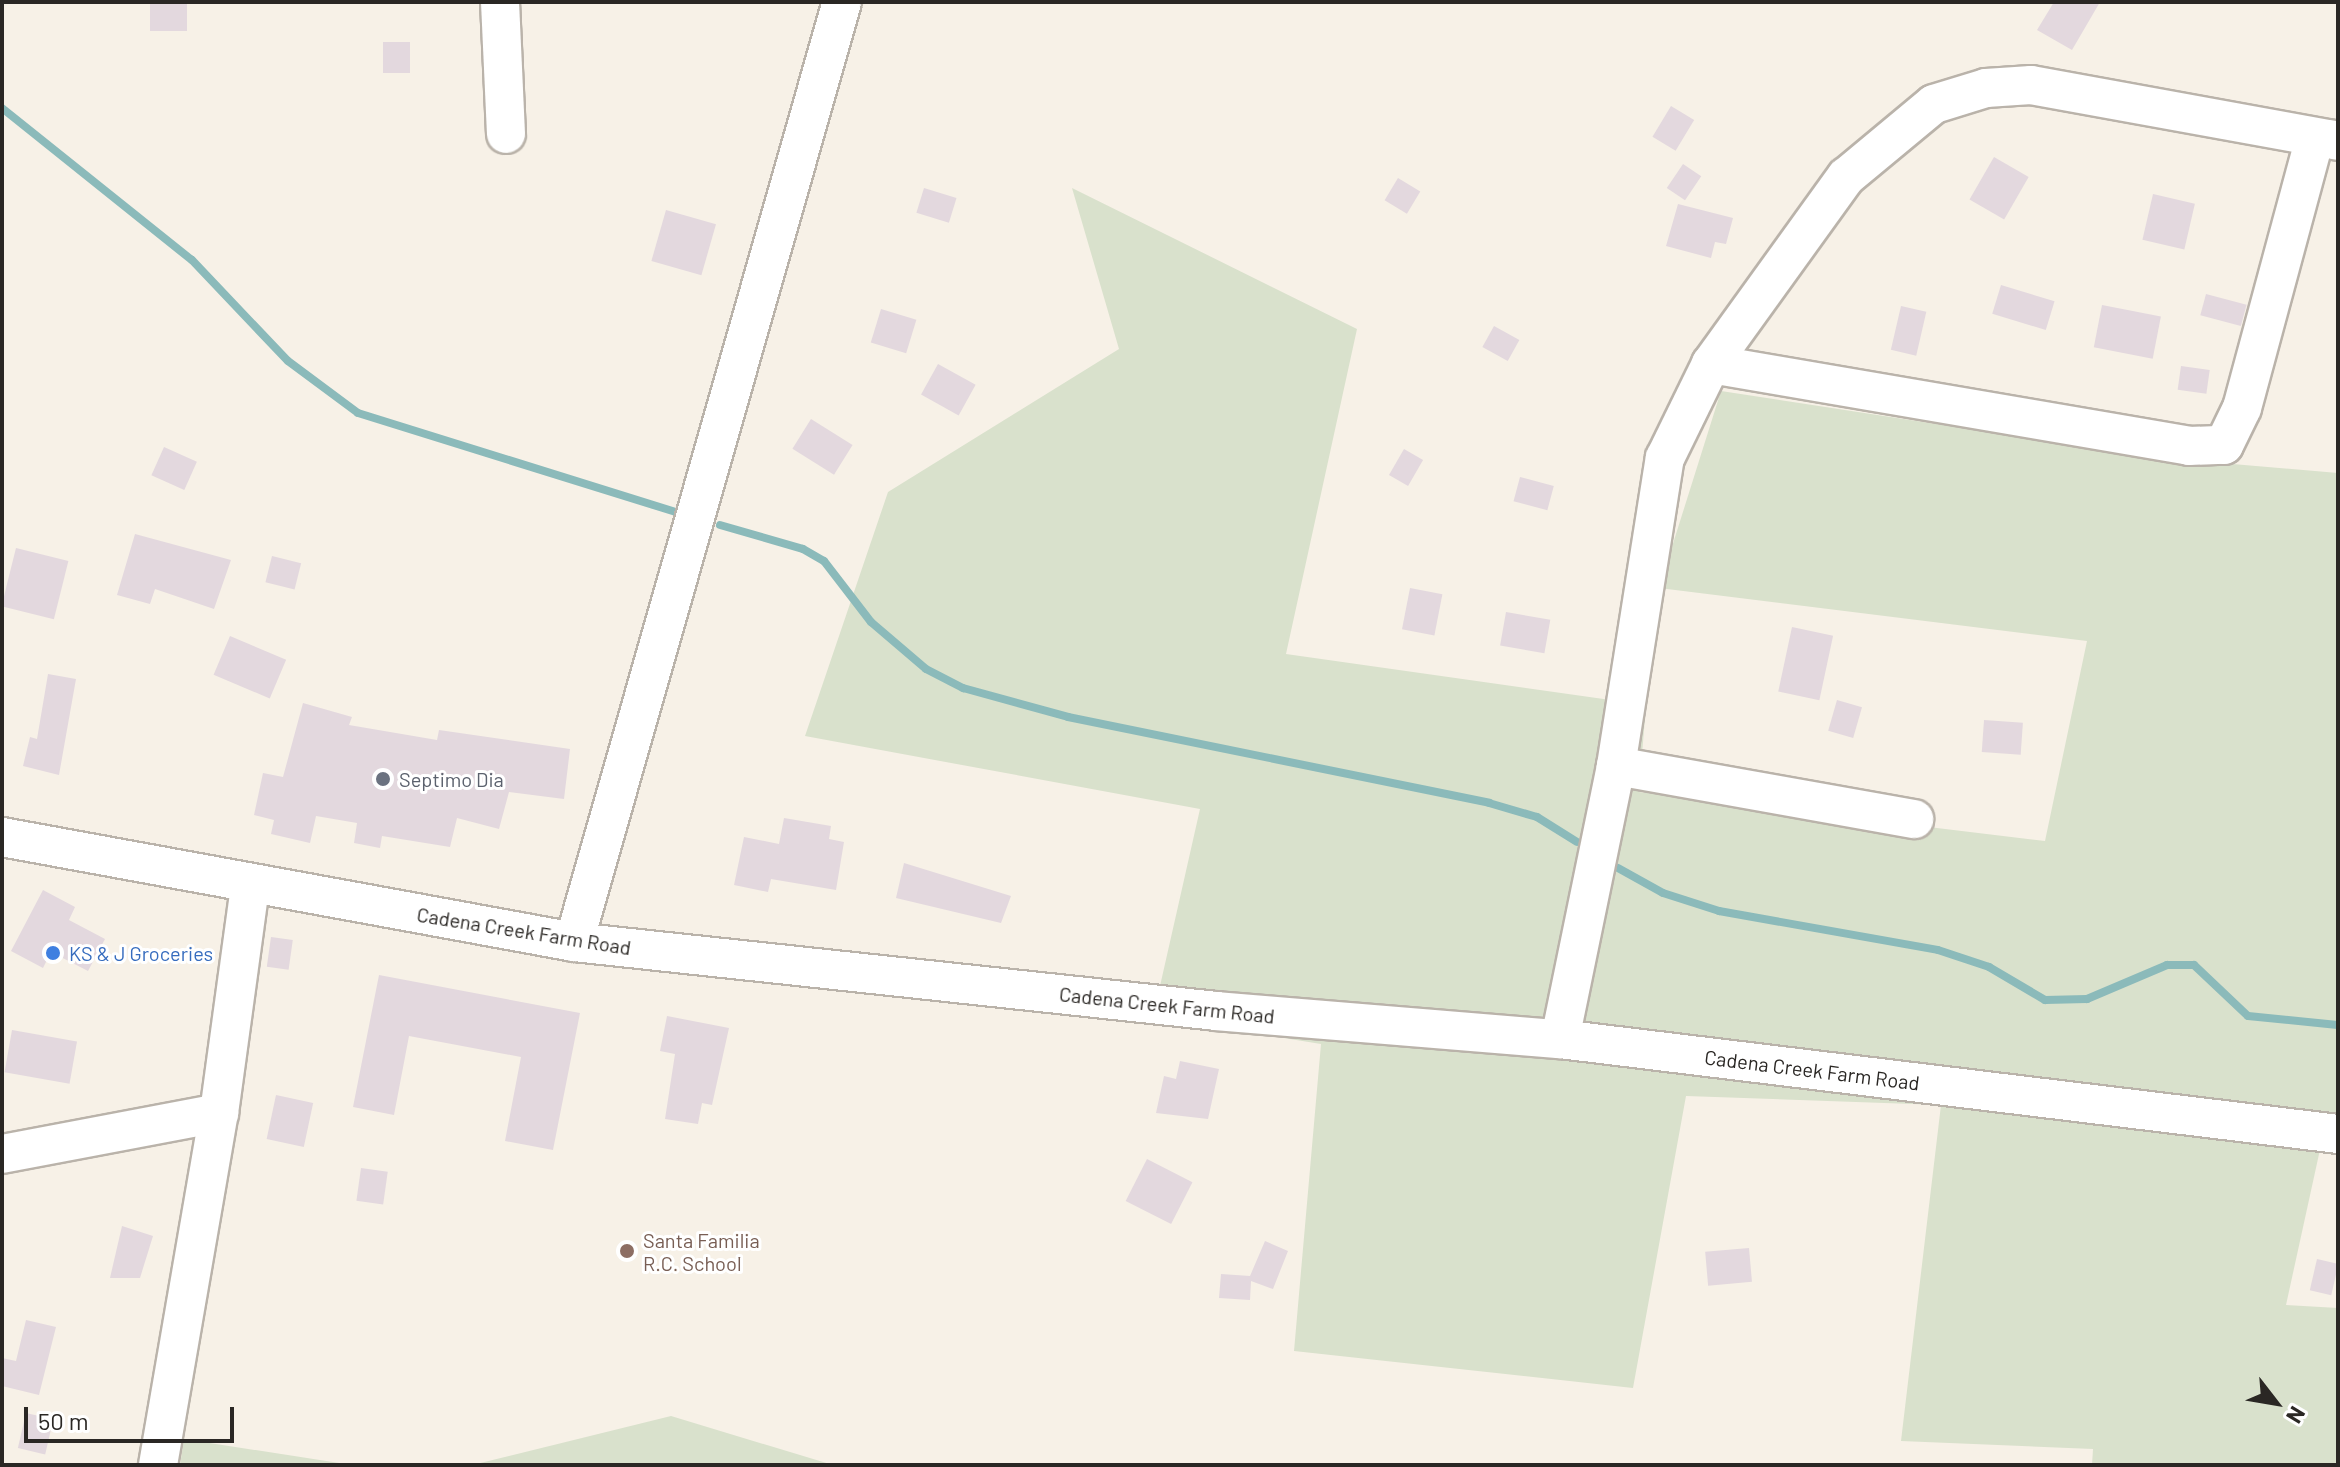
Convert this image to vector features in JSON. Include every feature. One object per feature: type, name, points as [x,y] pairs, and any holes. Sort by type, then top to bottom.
[{"type":"street","points":[[500,2],[506,134]]},
{"type":"street","points":[[574,942],[842,2]]},
{"type":"street","points":[[1560,1039],[1616,766],[1662,469],[1682,416],[1711,364],[1846,177],[1934,104],[1986,88],[2031,85],[2326,139],[2242,408],[2224,445],[2189,446],[1711,364]]},
{"type":"street","points":[[1616,766],[1914,819]]},
{"type":"street","name":"Cadena Creek Farm Road","points":[[2,837],[250,887],[574,942],[1216,1011],[1560,1039],[2338,1134]]},
{"type":"street","points":[[158,1465],[219,1113],[250,887]]},
{"type":"street","points":[[2,1154],[219,1113]]},
{"type":"green space","points":[[1072,188],[1357,329],[1286,654],[1646,705],[1639,792],[2045,841],[2087,641],[1659,588],[1721,391],[2151,457],[2338,473],[2338,1112],[2328,1113],[2286,1305],[2338,1308],[2338,1465],[2092,1465],[2093,1449],[1901,1441],[1941,1105],[1686,1096],[1633,1388],[1294,1351],[1321,1044],[1153,1017],[1200,809],[805,736],[888,492],[1119,349]]},
{"type":"green space","points":[[671,1416],[833,1465],[472,1465]]},
{"type":"green space","points":[[184,1439],[352,1465],[180,1465]]},
{"type":"building","points":[[150,2],[187,2],[187,31],[150,31]]},
{"type":"building","points":[[2054,2],[2100,2],[2072,50],[2037,30]]},
{"type":"building","points":[[383,42],[410,42],[410,73],[383,73]]},
{"type":"building","points":[[1671,106],[1694,120],[1676,151],[1652,137]]},
{"type":"building","points":[[1994,157],[2029,177],[2004,219],[1970,199]]},
{"type":"building","points":[[1683,164],[1701,176],[1685,200],[1667,188]]},
{"type":"building","points":[[1398,178],[1420,191],[1407,214],[1385,200]]},
{"type":"building","points":[[924,188],[957,198],[949,223],[916,213]]},
{"type":"building","points":[[2153,194],[2195,204],[2184,249],[2142,240]]},
{"type":"building","points":[[1678,204],[1733,218],[1726,244],[1715,242],[1711,258],[1666,246]]},
{"type":"building","points":[[666,210],[716,224],[701,275],[651,261]]},
{"type":"building","points":[[2001,285],[2055,301],[2046,330],[1992,314]]},
{"type":"building","points":[[2206,294],[2247,305],[2241,326],[2200,315]]},
{"type":"building","points":[[2102,305],[2161,316],[2153,359],[2094,347]]},
{"type":"building","points":[[1901,306],[1926,312],[1916,356],[1891,350]]},
{"type":"building","points":[[881,309],[916,320],[906,353],[871,342]]},
{"type":"building","points":[[1494,326],[1519,340],[1508,361],[1482,347]]},
{"type":"building","points":[[938,364],[976,385],[959,415],[921,395]]},
{"type":"building","points":[[2181,366],[2210,370],[2206,394],[2178,390]]},
{"type":"building","points":[[811,419],[853,445],[834,475],[792,449]]},
{"type":"building","points":[[164,447],[197,462],[184,490],[151,475]]},
{"type":"building","points":[[1404,449],[1423,460],[1408,486],[1389,475]]},
{"type":"building","points":[[1520,477],[1554,486],[1547,510],[1514,501]]},
{"type":"building","points":[[135,534],[231,560],[214,609],[155,589],[150,604],[117,595]]},
{"type":"building","points":[[16,548],[68,561],[54,619],[2,606]]},
{"type":"building","points":[[272,556],[301,563],[295,589],[265,582]]},
{"type":"building","points":[[1410,588],[1442,594],[1434,636],[1402,629]]},
{"type":"building","points":[[1506,612],[1550,620],[1544,653],[1500,645]]},
{"type":"building","points":[[1792,627],[1833,636],[1819,700],[1778,692]]},
{"type":"building","points":[[230,636],[286,660],[270,698],[214,675]]},
{"type":"building","points":[[48,674],[76,679],[59,775],[23,766],[30,737],[37,739]]},
{"type":"building","points":[[1837,700],[1862,707],[1853,738],[1828,731]]},
{"type":"building","points":[[303,703],[352,717],[349,725],[437,740],[439,730],[570,749],[564,799],[509,792],[499,829],[457,818],[450,847],[382,836],[380,848],[354,843],[357,823],[316,816],[310,843],[271,834],[274,820],[254,815],[263,773],[283,777]]},
{"type":"building","points":[[1984,720],[2023,723],[2021,755],[1982,752]]},
{"type":"building","points":[[784,818],[831,826],[829,839],[844,842],[836,890],[771,879],[768,892],[734,885],[744,837],[779,844]]},
{"type":"building","points":[[904,863],[1011,896],[1001,923],[896,898]]},
{"type":"building","points":[[43,890],[75,907],[69,920],[105,939],[88,971],[51,952],[43,968],[11,951]]},
{"type":"building","points":[[271,937],[293,940],[289,970],[267,967]]},
{"type":"building","points":[[379,975],[580,1013],[553,1150],[505,1141],[521,1057],[409,1036],[394,1115],[353,1107]]},
{"type":"building","points":[[667,1016],[729,1028],[712,1105],[702,1103],[698,1124],[665,1119],[675,1054],[660,1051]]},
{"type":"building","points":[[12,1030],[77,1041],[70,1084],[5,1072]]},
{"type":"building","points":[[1180,1061],[1219,1069],[1208,1119],[1156,1113],[1164,1076],[1176,1079]]},
{"type":"building","points":[[276,1095],[313,1103],[304,1147],[267,1139]]},
{"type":"building","points":[[1147,1159],[1192,1182],[1171,1224],[1126,1201]]},
{"type":"building","points":[[361,1168],[388,1172],[383,1204],[356,1201]]},
{"type":"building","points":[[122,1226],[153,1236],[140,1278],[110,1278]]},
{"type":"building","points":[[1265,1241],[1288,1251],[1273,1289],[1251,1281],[1250,1300],[1219,1298],[1221,1274],[1250,1276]]},
{"type":"building","points":[[1749,1248],[1752,1282],[1708,1286],[1705,1252]]},
{"type":"building","points":[[2317,1259],[2338,1264],[2331,1295],[2310,1290]]},
{"type":"building","points":[[26,1320],[56,1327],[39,1395],[2,1386],[2,1358],[16,1361]]},
{"type":"building","points":[[26,1413],[53,1419],[45,1454],[18,1448]]},
{"type":"waterway","points":[[2,108],[192,260],[288,361],[358,413],[675,512]]},
{"type":"waterway","points":[[720,525],[803,549],[824,561],[871,622],[926,669],[963,688],[1068,717],[1489,803],[1537,817],[1577,842]]},
{"type":"waterway","points":[[1618,868],[1663,893],[1719,911],[1938,950],[1989,967],[2045,1000],[2087,999],[2167,965],[2194,965],[2248,1016],[2338,1025]]},
{"type":"place","name":"Septimo Dia","points":[[383,779]]},
{"type":"place","name":"KS & J Groceries","points":[[53,953]]},
{"type":"place","name":"Santa Familia R.C. School","points":[[627,1251]]}]
